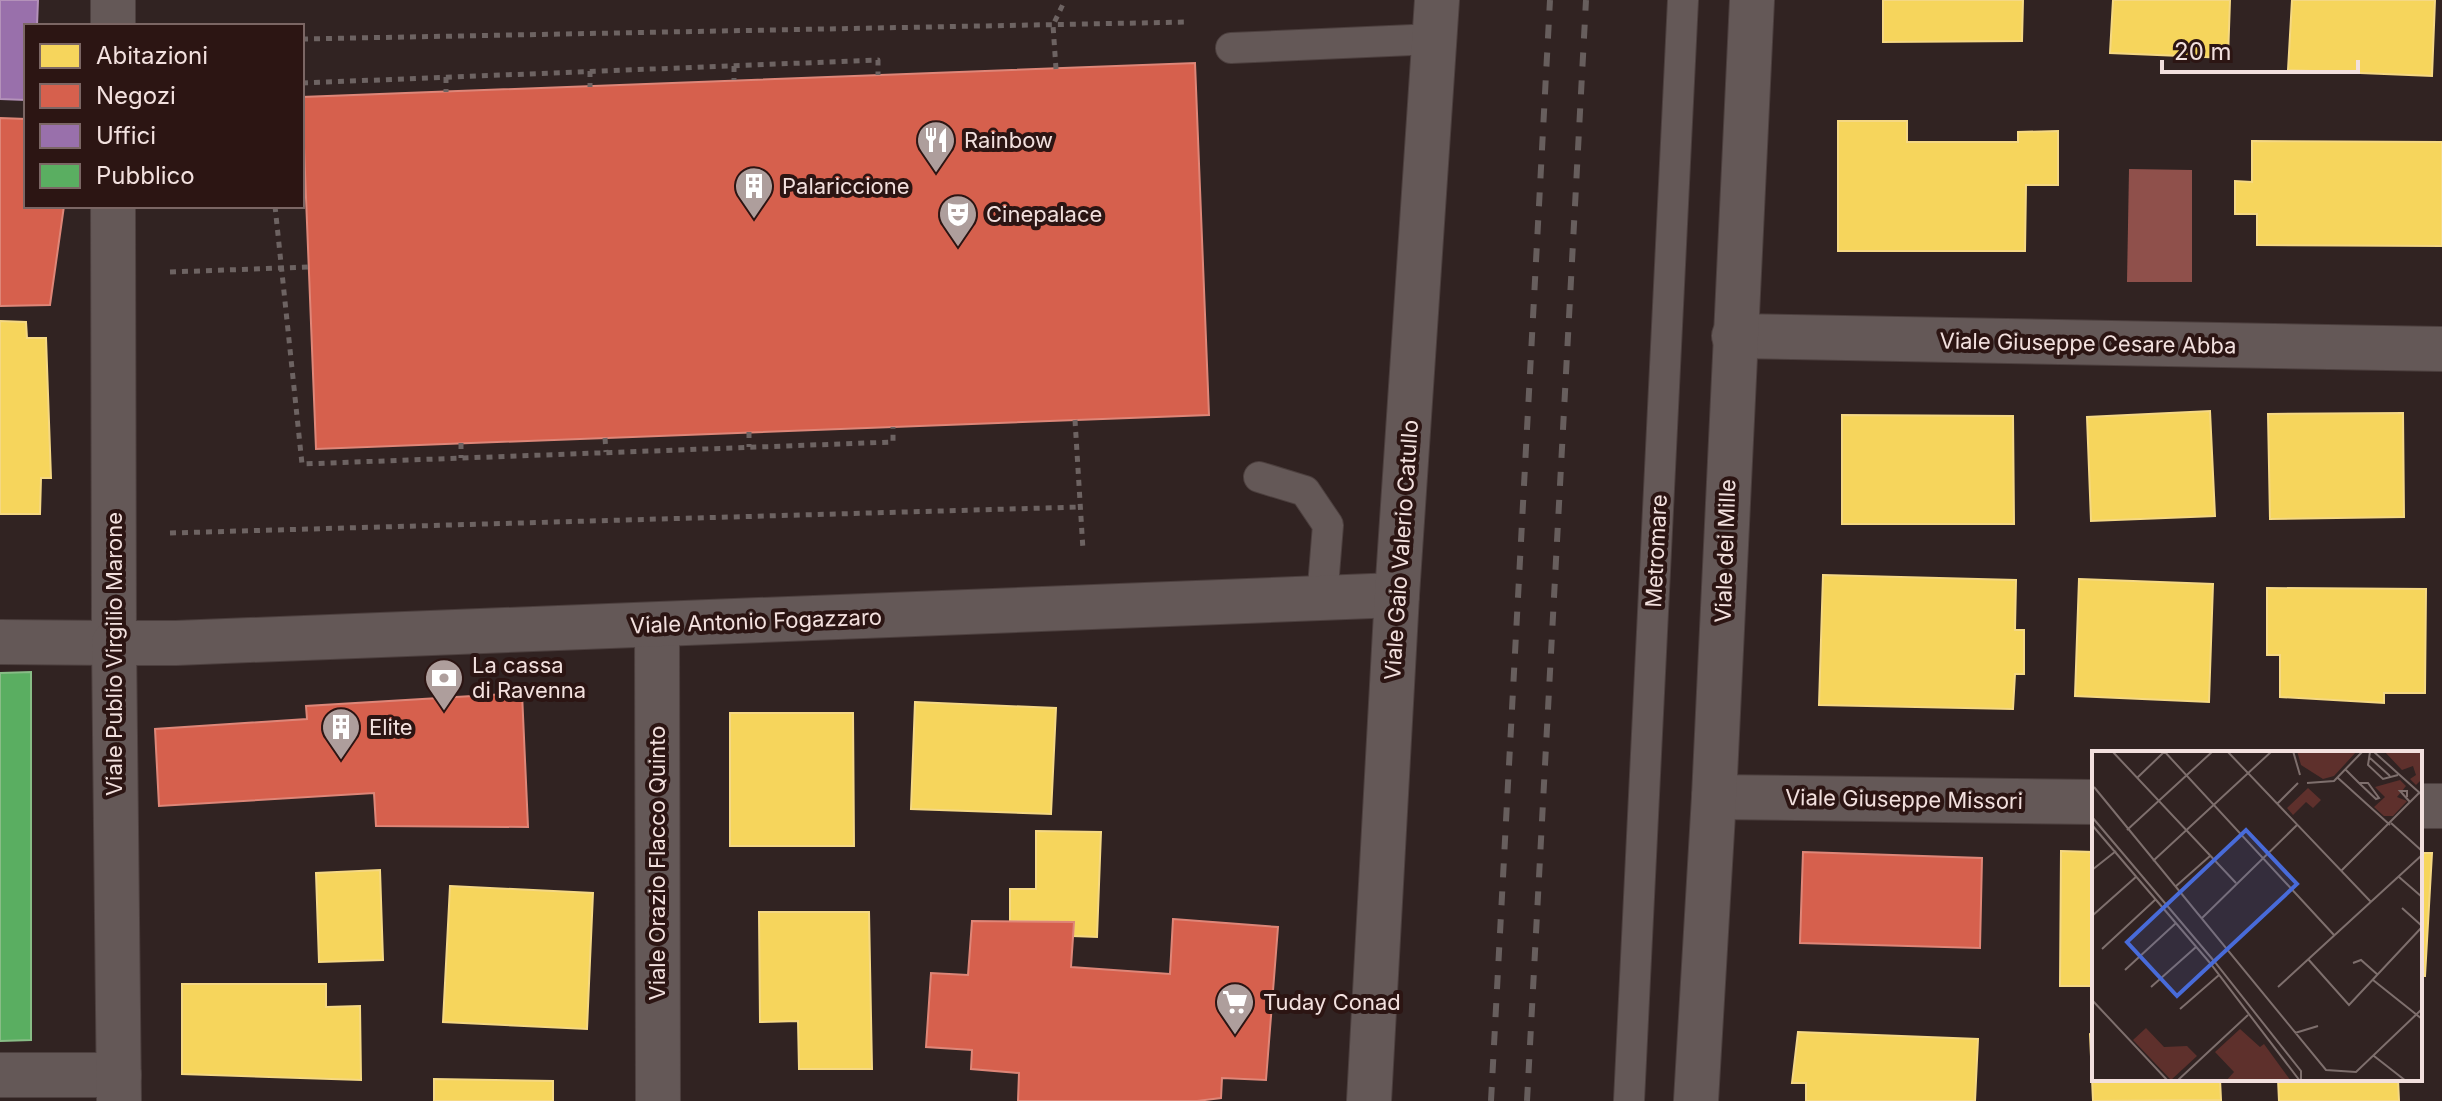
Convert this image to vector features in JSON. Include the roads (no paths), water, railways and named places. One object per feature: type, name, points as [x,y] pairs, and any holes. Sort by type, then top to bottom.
[{"type":"street","points":[[113,0],[113,24]]},
{"type":"street","name":"Viale dei Mille","points":[[1696,1101],[1714,797],[1752,0]]},
{"type":"street","name":"Viale Gaio Valerio Catullo","points":[[1369,1101],[1397,595],[1436,20]]},
{"type":"street","name":"Viale Publio Virgilio Marone","points":[[113,208],[119,1088]]},
{"type":"street","name":"Viale Giuseppe Cesare Abba","points":[[1734,336],[2442,349]]},
{"type":"street","name":"Viale Antonio Fogazzaro","points":[[0,642],[176,643],[1397,595]]},
{"type":"street","name":"Viale Orazio Flacco Quinto","points":[[657,625],[658,1101]]},
{"type":"street","name":"Viale Giuseppe Missori","points":[[1714,797],[2092,802]]},
{"type":"street","points":[[0,1075],[119,1088]]},
{"type":"lane","name":"Metromare","points":[[1629,1101],[1683,0]]},
{"type":"lane","points":[[1231,48],[1436,20]]},
{"type":"lane","points":[[1259,477],[1305,491],[1328,525],[1322,599]]},
{"type":"railway","points":[[1491,1101],[1550,0]]},
{"type":"railway","points":[[1527,1101],[1586,0]]},
{"type":"place","name":"Rainbow","points":[[936,174]]},
{"type":"place","name":"Palariccione","points":[[754,220]]},
{"type":"place","name":"Cinepalace","points":[[958,248]]},
{"type":"place","name":"La cassa di Ravenna","points":[[444,712]]},
{"type":"place","name":"Elite","points":[[341,761]]},
{"type":"place","name":"Tuday Conad","points":[[1235,1036]]}]
